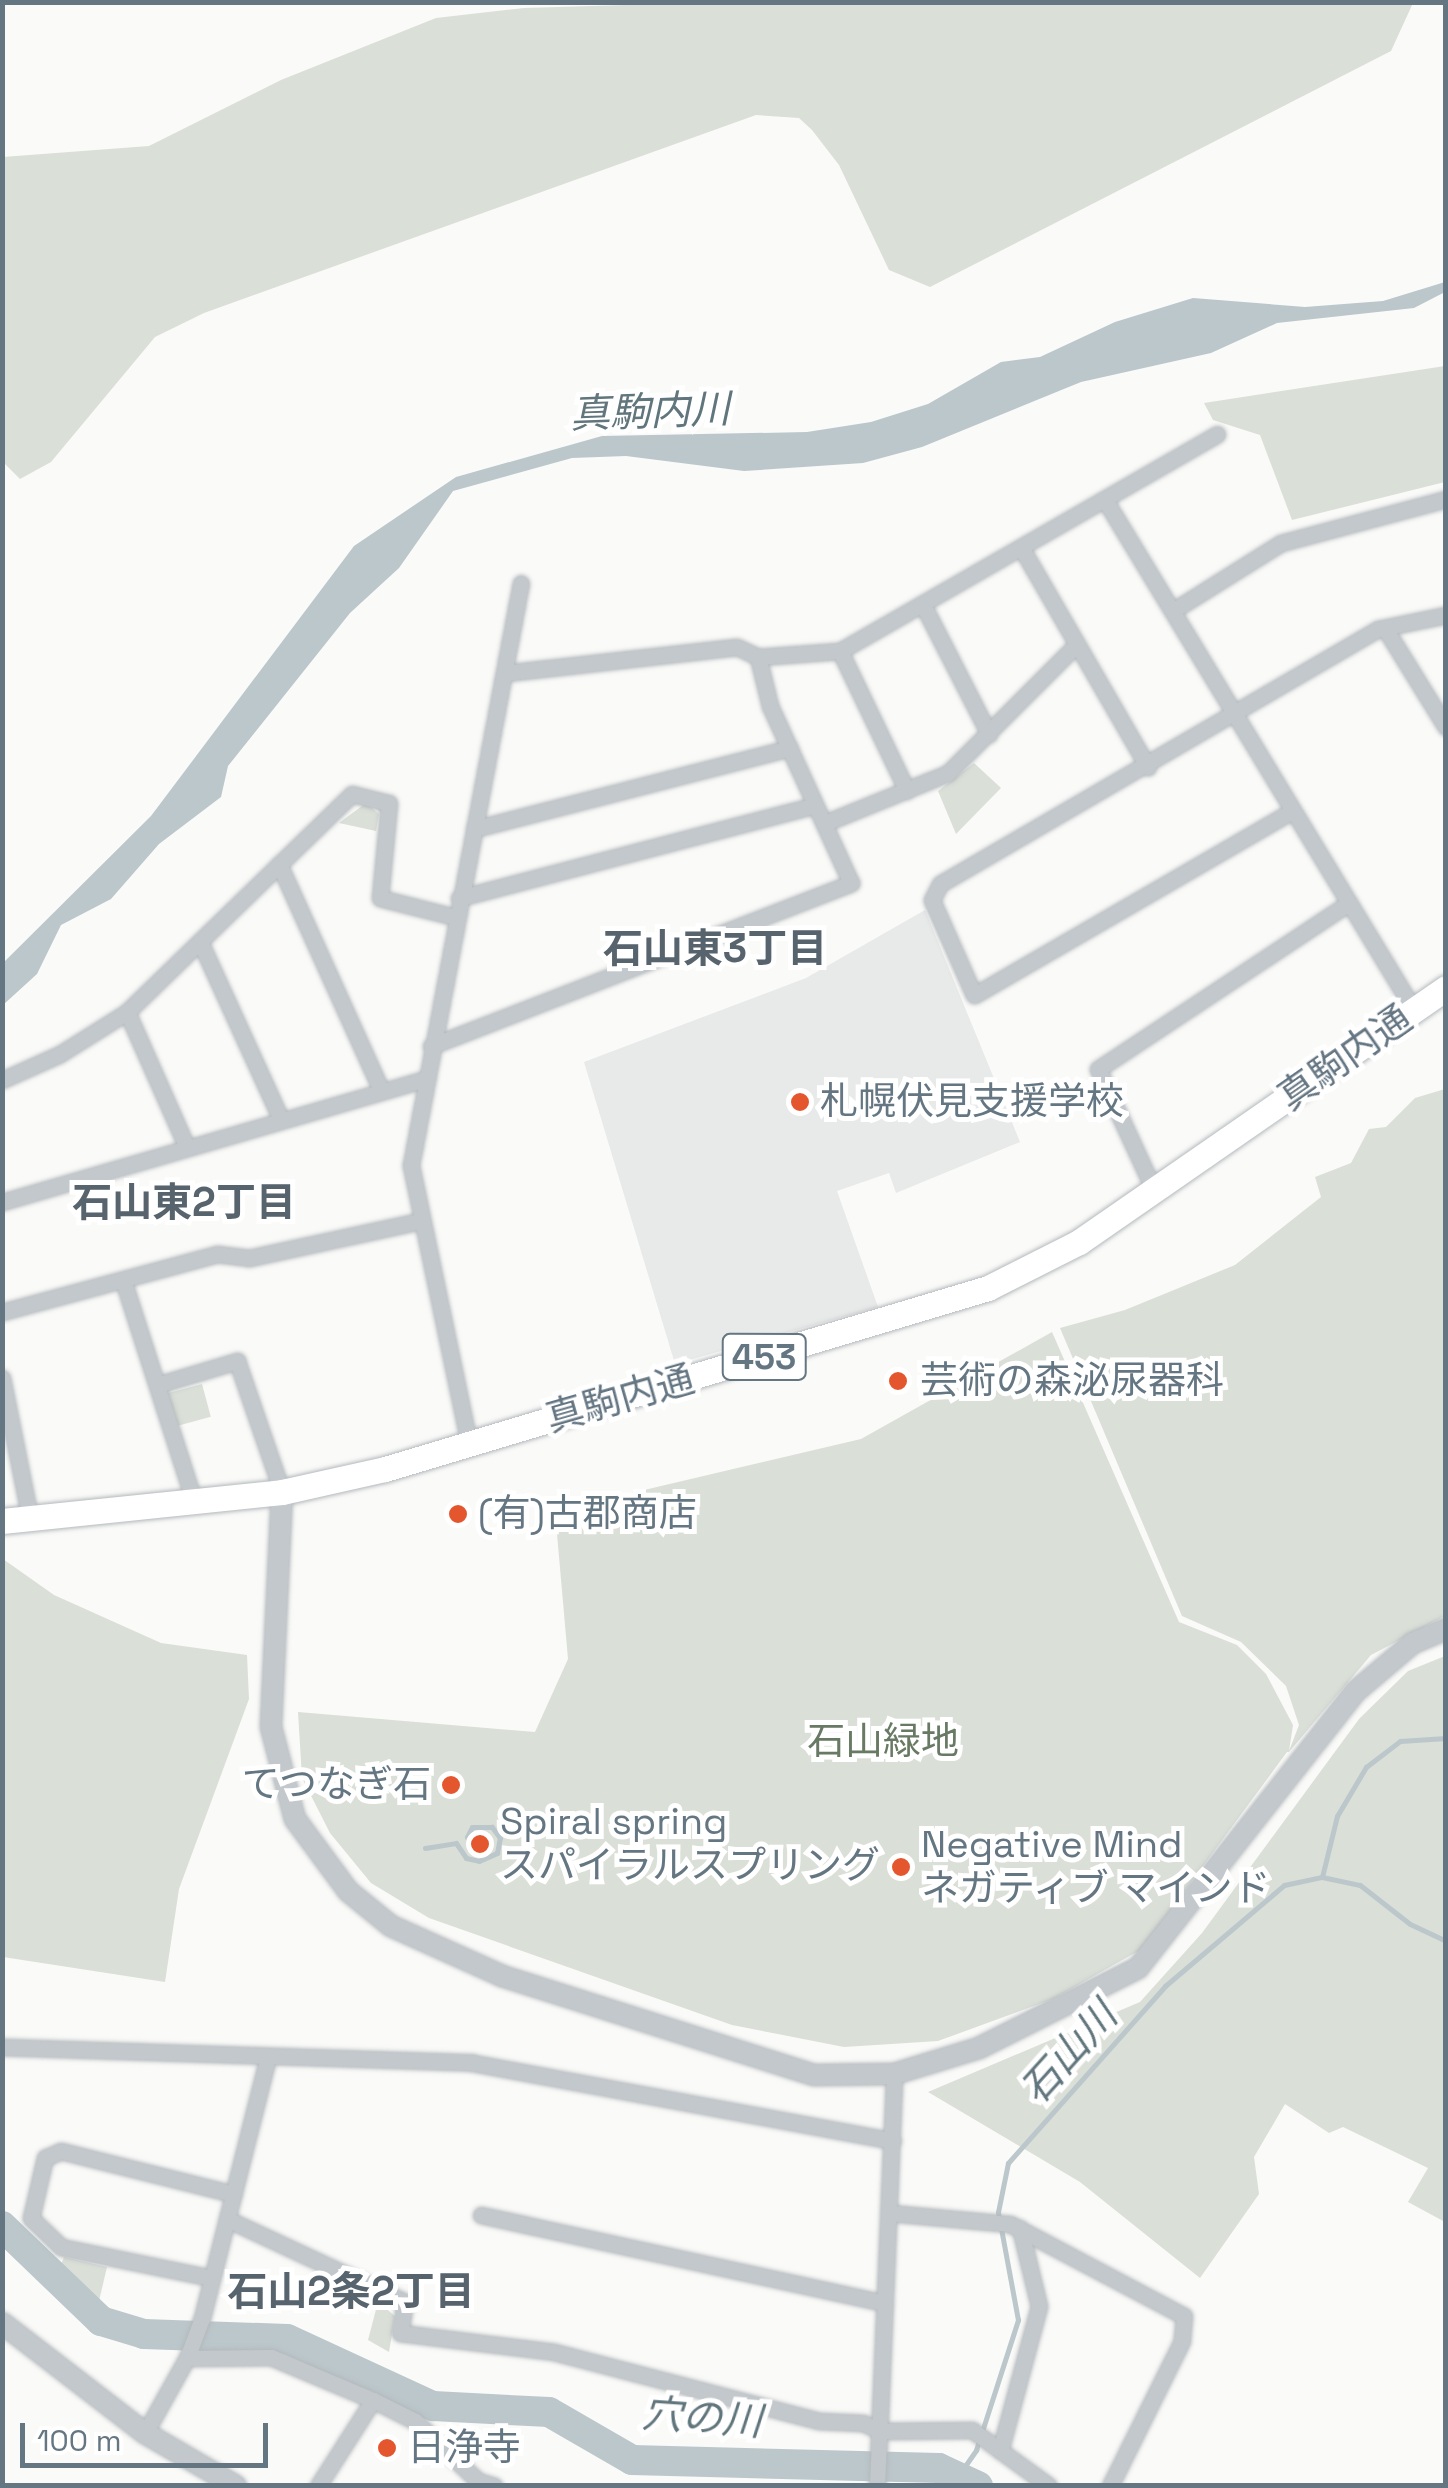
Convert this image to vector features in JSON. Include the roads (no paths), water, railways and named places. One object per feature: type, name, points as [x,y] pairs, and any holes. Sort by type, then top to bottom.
[{"type":"highway","name":"真駒内通","points":[[2,1521],[282,1492],[469,1443],[951,1302],[1066,1250],[1446,988]]},
{"type":"street","points":[[505,673],[737,646],[758,657],[840,652],[1217,434]]},
{"type":"street","points":[[1174,610],[1281,543],[1446,499]]},
{"type":"street","points":[[1105,500],[1414,1010]]},
{"type":"street","points":[[1022,549],[1148,766]]},
{"type":"street","points":[[469,1443],[411,1165],[424,1079],[521,583]]},
{"type":"street","points":[[923,605],[989,734]]},
{"type":"street","points":[[1292,811],[974,995],[932,900],[940,884],[1386,630],[1446,615]]},
{"type":"street","points":[[1386,630],[1444,721]]},
{"type":"street","points":[[825,823],[948,773],[1077,644]]},
{"type":"street","points":[[840,652],[907,791]]},
{"type":"street","points":[[431,1046],[851,883],[790,748],[758,657]]},
{"type":"street","points":[[474,829],[790,748]]},
{"type":"street","points":[[2,1080],[60,1054],[127,1012],[202,946],[342,800],[375,795],[390,803],[380,898],[455,917]]},
{"type":"street","points":[[459,898],[816,804]]},
{"type":"street","points":[[279,864],[380,1088]]},
{"type":"street","points":[[1154,1190],[1098,1069],[1349,903]]},
{"type":"street","points":[[202,946],[280,1117]]},
{"type":"street","points":[[127,1012],[186,1145]]},
{"type":"street","points":[[2,1202],[280,1117],[424,1079]]},
{"type":"street","points":[[2,1312],[124,1283],[216,1254],[249,1258],[420,1220]]},
{"type":"street","points":[[124,1283],[194,1501]]},
{"type":"street","points":[[157,1384],[237,1361],[282,1492],[271,1726],[295,1819],[348,1892],[391,1926],[502,1976],[815,2075],[894,2074],[979,2048],[1138,1968],[1354,1692],[1413,1643],[1446,1629]]},
{"type":"street","points":[[2,1378],[30,1518]]},
{"type":"street","points":[[2,2048],[267,2061],[473,2064],[893,2141]]},
{"type":"street","points":[[145,2433],[190,2353],[202,2318],[267,2061]]},
{"type":"street","points":[[878,2484],[894,2074]]},
{"type":"street","points":[[212,2278],[61,2247],[30,2218],[45,2158],[61,2151],[234,2194]]},
{"type":"street","points":[[889,2213],[1015,2226],[1184,2316],[1182,2341],[1110,2486]]},
{"type":"street","points":[[481,2215],[885,2303]]},
{"type":"street","points":[[228,2220],[405,2302],[400,2333],[554,2352],[879,2437],[979,2432],[1049,2486]]},
{"type":"street","points":[[1000,2451],[1040,2306],[1015,2226]]},
{"type":"street","points":[[2,2323],[145,2433],[233,2485]]},
{"type":"street","points":[[190,2353],[270,2357],[373,2400],[415,2421],[478,2481],[494,2486]]},
{"type":"street","points":[[318,2486],[373,2400]]},
{"type":"waterway","points":[[1322,1877],[1337,1816],[1366,1767],[1400,1741],[1446,1738]]},
{"type":"waterway","points":[[425,1848],[456,1843],[466,1858],[479,1861],[497,1853],[500,1838],[492,1827],[472,1827],[467,1837],[472,1848],[490,1845],[486,1834],[476,1836],[481,1841]]},
{"type":"waterway","name":"石山川","points":[[958,2476],[976,2450],[1018,2320],[998,2212],[1008,2163],[1165,1986],[1284,1885],[1322,1877],[1360,1885],[1410,1924],[1446,1941]]},
{"type":"waterway","name":"穴の川","points":[[2,2226],[101,2321],[144,2334],[287,2339],[433,2406],[549,2412],[632,2460],[939,2468],[978,2486]]},
{"type":"place","name":"札幌伏見支援学校","points":[[800,1102]]},
{"type":"place","name":"芸術の森泌尿器科","points":[[898,1381]]},
{"type":"place","name":"(有)古郡商店","points":[[458,1514]]},
{"type":"place","name":"てつなぎ石","points":[[451,1785]]},
{"type":"place","name":"Spiral spring スパイラルスプリング","points":[[480,1844]]},
{"type":"place","name":"Negative Mind ネガティブ マインド","points":[[901,1867]]},
{"type":"place","name":"日浄寺","points":[[387,2448]]},
{"type":"district","name":"石山東3丁目","points":[[715,949]]},
{"type":"district","name":"石山東2丁目","points":[[184,1203]]},
{"type":"district","name":"石山2条2丁目","points":[[351,2292]]},
{"type":"water label","name":"真駒内川","points":[[650,412]]},
{"type":"park label","name":"石山緑地","points":[[883,1742]]}]
